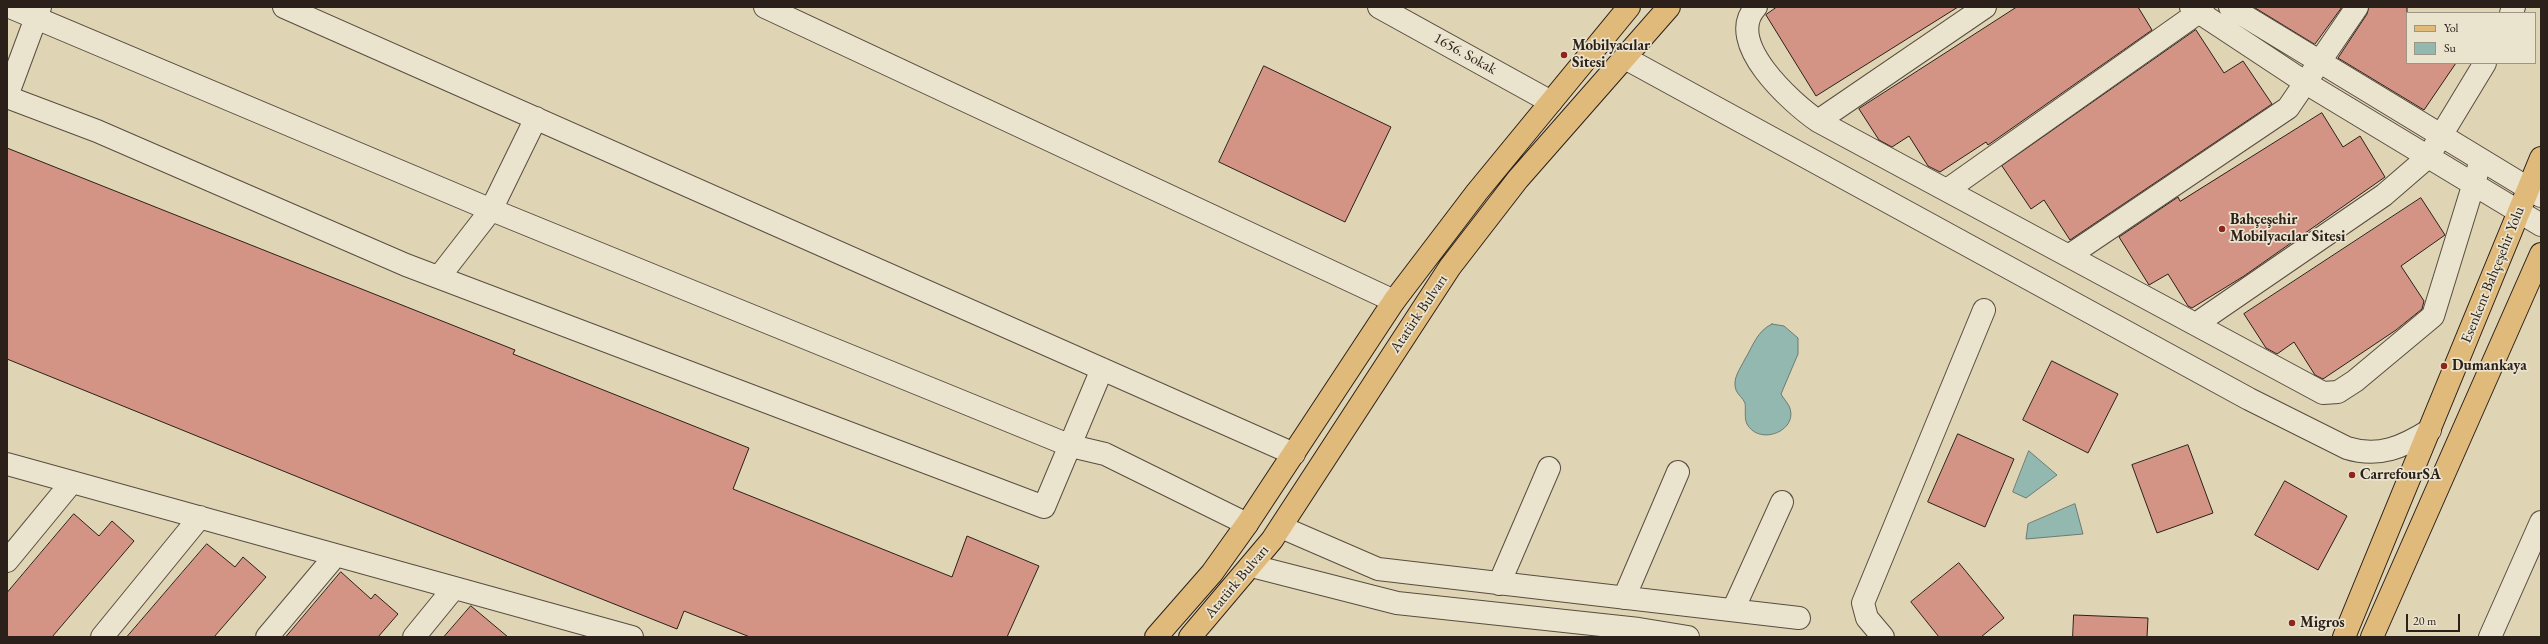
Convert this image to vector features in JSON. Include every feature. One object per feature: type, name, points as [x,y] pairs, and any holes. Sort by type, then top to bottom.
[{"type":"main road","name":"Atatürk Bulvarı","points":[[1156,637],[1212,573],[1248,524],[1394,301],[1477,192],[1629,7]]},
{"type":"main road","name":"Atatürk Bulvarı","points":[[1190,637],[1252,566],[1276,534],[1450,267],[1518,179],[1626,58],[1669,7]]},
{"type":"main road","name":"Esenkent Bahçeşehir Yolu","points":[[2344,637],[2519,212],[2535,192],[2541,158]]},
{"type":"main road","points":[[2372,637],[2541,254]]},
{"type":"main road","points":[[1248,524],[1276,534]]},
{"type":"street","points":[[10,7],[38,13],[491,210],[1071,446],[1105,454],[1248,524]]},
{"type":"street","points":[[284,7],[1294,454]]},
{"type":"street","points":[[765,7],[1394,301]]},
{"type":"street","name":"1656. Sokak","points":[[1379,7],[1551,102]]},
{"type":"street","points":[[1756,7],[1749,17],[1748,32],[1755,53],[1780,90],[1795,105],[1818,121],[2070,255],[2323,393],[2329,394],[2345,388],[2421,328],[2433,316],[2481,160]]},
{"type":"street","points":[[1818,121],[1984,7]]},
{"type":"street","points":[[2230,7],[2320,63],[2535,192]]},
{"type":"street","points":[[2070,255],[2288,108],[2357,7]]},
{"type":"street","points":[[1947,190],[2198,9],[2306,83],[2541,225]]},
{"type":"street","points":[[38,13],[7,96],[97,131],[439,277],[1044,507],[1071,446],[1102,368]]},
{"type":"street","points":[[1626,58],[2249,399],[2347,448],[2361,452],[2387,451],[2400,447],[2430,430]]},
{"type":"street","points":[[2196,324],[2384,195],[2428,157],[2484,64]]},
{"type":"street","points":[[439,277],[491,210],[536,118]]},
{"type":"street","points":[[1883,637],[1866,618],[1863,603],[1984,310]]},
{"type":"street","points":[[7,464],[454,588],[582,631],[632,637]]},
{"type":"street","points":[[1499,584],[1549,468]]},
{"type":"street","points":[[1624,598],[1678,472]]},
{"type":"street","points":[[7,561],[72,482]]},
{"type":"street","points":[[1733,610],[1782,502]]},
{"type":"street","points":[[102,637],[200,517]]},
{"type":"street","points":[[2490,637],[2541,522]]},
{"type":"street","points":[[1276,534],[1378,569],[1799,618]]},
{"type":"street","points":[[267,637],[336,555]]},
{"type":"street","points":[[1252,566],[1397,603],[1639,629],[1688,637]]},
{"type":"street","points":[[414,637],[454,588]]},
{"type":"water","points":[[1772,324],[1784,326],[1798,338],[1798,354],[1781,394],[1789,406],[1791,415],[1789,422],[1777,433],[1769,435],[1753,431],[1747,424],[1745,403],[1736,390],[1735,382],[1739,370],[1756,339],[1767,327]]},
{"type":"water","points":[[2029,451],[2057,475],[2026,498],[2013,492]]},
{"type":"water","points":[[2075,504],[2083,534],[2026,539],[2028,524]]},
{"type":"building","points":[[1777,7],[1958,7],[1816,96],[1766,15]]},
{"type":"building","points":[[2017,7],[2138,7],[2152,30],[1988,145],[1986,142],[1940,172],[1928,166],[1909,136],[1892,147],[1879,140],[1859,109]]},
{"type":"building","points":[[2254,7],[2342,7],[2315,44]]},
{"type":"building","points":[[2369,7],[2407,7],[2406,64],[2455,64],[2424,110],[2338,58],[2367,14]]},
{"type":"building","points":[[2196,30],[2224,73],[2243,61],[2272,104],[2070,240],[2044,200],[2031,209],[2002,166]]},
{"type":"building","points":[[1264,66],[1391,127],[1345,222],[1219,162]]},
{"type":"building","points":[[2322,113],[2343,147],[2360,136],[2385,177],[2244,276],[2192,308],[2188,306],[2168,274],[2149,285],[2119,237],[2178,197],[2180,201]]},
{"type":"building","points":[[7,148],[515,350],[513,354],[749,448],[733,489],[952,577],[967,536],[1039,566],[1007,637],[750,637],[684,611],[677,629],[441,535],[7,359]]},
{"type":"building","points":[[2421,198],[2445,235],[2401,266],[2424,301],[2422,309],[2396,330],[2323,379],[2315,375],[2294,342],[2277,354],[2266,348],[2244,314]]},
{"type":"building","points":[[2052,361],[2118,394],[2088,453],[2023,420]]},
{"type":"building","points":[[1958,434],[2014,459],[1985,527],[1928,502]]},
{"type":"building","points":[[2188,445],[2213,513],[2157,533],[2132,465]]},
{"type":"building","points":[[2285,481],[2347,516],[2318,570],[2255,535]]},
{"type":"building","points":[[74,514],[99,536],[112,521],[134,541],[52,637],[7,637],[7,593]]},
{"type":"building","points":[[207,544],[235,567],[243,557],[266,577],[214,637],[127,637]]},
{"type":"building","points":[[1959,563],[2004,618],[1981,637],[1939,637],[1911,602]]},
{"type":"building","points":[[341,572],[371,599],[375,594],[398,614],[378,637],[286,637]]},
{"type":"building","points":[[471,606],[508,637],[444,637]]},
{"type":"building","points":[[2074,615],[2148,618],[2147,637],[2073,637]]},
{"type":"place","name":"Mobilyacılar Sitesi","points":[[1564,55]]},
{"type":"place","name":"Bahçeşehir Mobilyacılar Sitesi","points":[[2222,229]]},
{"type":"place","name":"Dumankaya","points":[[2444,366]]},
{"type":"place","name":"CarrefourSA","points":[[2352,475]]},
{"type":"place","name":"Migros","points":[[2292,623]]}]
